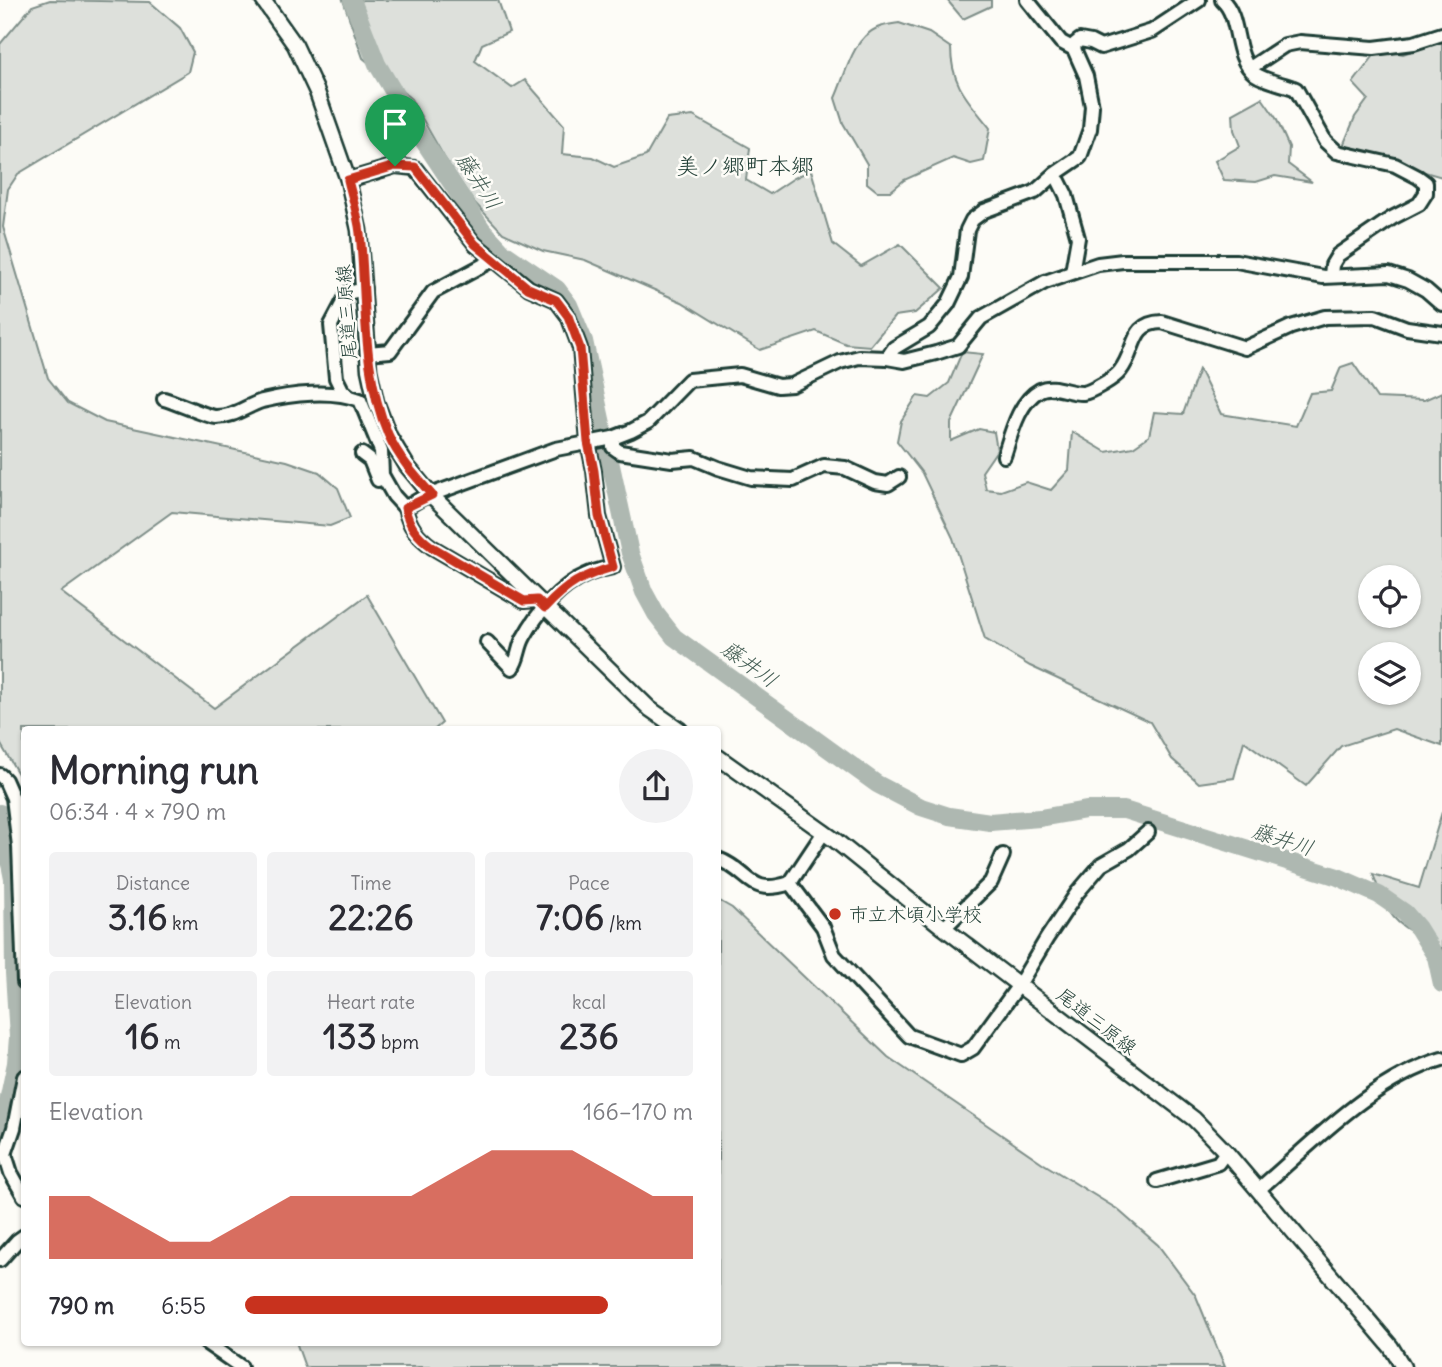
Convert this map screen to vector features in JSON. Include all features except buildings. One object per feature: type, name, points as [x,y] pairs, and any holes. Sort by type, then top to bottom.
[{"type":"main road","name":"尾道三原線","points":[[263,0],[295,45],[317,92],[348,180],[359,230],[368,353],[376,402],[389,436],[407,466],[432,495],[650,709],[674,726]]},
{"type":"main road","name":"尾道三原線","points":[[721,759],[824,832],[944,928],[1194,1119],[1226,1152],[1391,1348],[1403,1367]]},
{"type":"street","points":[[887,358],[894,348],[929,327],[948,304],[961,277],[967,230],[972,220],[984,211],[1059,181],[1080,157],[1090,129],[1092,106],[1086,76],[1074,49],[1061,42],[1027,0]]},
{"type":"street","points":[[1074,49],[1080,40],[1101,47],[1152,31],[1199,0]]},
{"type":"street","points":[[1222,0],[1229,6],[1242,52],[1250,68],[1255,74],[1296,89],[1325,141],[1337,152],[1395,165],[1426,183],[1426,193],[1419,204],[1392,218],[1338,256],[1332,265],[1331,276]]},
{"type":"street","points":[[1250,68],[1284,45],[1300,42],[1374,48],[1414,43],[1442,34]]},
{"type":"street","points":[[1035,192],[1080,157]]},
{"type":"street","points":[[348,180],[395,166],[415,167],[475,244],[528,288],[556,300],[568,316],[580,348],[588,442],[599,516],[613,567],[585,575],[541,604],[520,643],[516,663],[512,668],[487,642]]},
{"type":"street","points":[[1059,181],[1066,195],[1078,238],[1072,272]]},
{"type":"street","points":[[368,353],[390,351],[433,292],[494,260]]},
{"type":"street","points":[[362,454],[370,460],[381,488],[395,506],[405,508],[432,495],[556,449],[612,438],[648,422],[689,380],[740,375],[778,386],[792,385],[840,362],[859,357],[904,362],[958,346],[981,318],[1045,282],[1098,264],[1123,261],[1236,261],[1323,277],[1389,274],[1426,290],[1442,304]]},
{"type":"street","points":[[349,396],[336,379],[331,325],[348,293],[364,289]]},
{"type":"street","points":[[1004,456],[1025,405],[1040,390],[1056,388],[1083,393],[1113,378],[1120,372],[1141,327],[1151,323],[1162,323],[1245,348],[1291,327],[1325,317],[1375,316],[1407,328],[1442,332]]},
{"type":"street","points":[[164,399],[212,417],[231,416],[260,402],[300,394],[349,396],[360,400],[381,451],[382,475],[394,496],[405,508],[408,520],[418,537],[524,601],[541,604]]},
{"type":"street","points":[[612,438],[613,447],[620,452],[672,460],[694,458],[751,478],[793,480],[824,466],[845,468],[875,482],[888,484],[899,477]]},
{"type":"street","points":[[0,775],[5,779],[13,798],[19,846],[21,900]]},
{"type":"street","points":[[721,860],[760,888],[775,888],[790,883],[824,832]]},
{"type":"street","points":[[790,883],[824,927],[834,956],[909,1036],[961,1055],[972,1048],[1019,985],[1077,893],[1101,865],[1129,849],[1149,832]]},
{"type":"street","points":[[944,928],[991,883],[1003,856]]},
{"type":"street","points":[[1258,1190],[1384,1084],[1442,1059]]},
{"type":"street","points":[[21,1092],[14,1128],[5,1154],[21,1191]]},
{"type":"street","points":[[1157,1181],[1218,1163],[1226,1152]]},
{"type":"street","points":[[0,1260],[21,1238]]},
{"type":"street","points":[[211,1346],[241,1367]]},
{"type":"shaded area","points":[[50,0],[150,2],[180,28],[193,52],[188,72],[18,174],[8,189],[3,227],[48,378],[68,403],[105,422],[287,461],[319,472],[338,488],[350,518],[330,526],[172,512],[61,592],[214,708],[367,595],[442,723],[439,726],[21,726],[21,779],[0,743],[0,44],[32,6]]},
{"type":"shaded area","points":[[343,0],[498,0],[509,32],[482,44],[475,61],[512,88],[525,80],[564,125],[562,154],[593,157],[614,167],[646,156],[667,119],[693,116],[750,148],[746,180],[770,194],[811,170],[833,244],[861,266],[900,244],[944,288],[915,313],[895,316],[870,346],[846,344],[816,331],[760,350],[682,302],[585,260],[543,251],[503,233],[473,201],[411,99],[363,58]]},
{"type":"shaded area","points":[[947,0],[991,0],[991,6],[963,19]]},
{"type":"shaded area","points":[[899,23],[929,33],[951,48],[954,72],[962,91],[990,128],[984,161],[971,164],[953,158],[904,180],[891,191],[877,191],[867,183],[867,164],[843,123],[835,98],[861,40],[877,28]]},
{"type":"shaded area","points":[[1442,41],[1442,177],[1342,148],[1355,117],[1368,99],[1353,83],[1379,49],[1403,54]]},
{"type":"shaded area","points":[[1262,98],[1276,118],[1289,147],[1288,164],[1312,182],[1275,176],[1256,182],[1224,180],[1215,161],[1240,146],[1234,130],[1233,114]]},
{"type":"shaded area","points":[[962,352],[983,354],[951,423],[951,441],[979,429],[994,432],[997,450],[982,472],[986,489],[1001,491],[1026,482],[1051,490],[1069,470],[1072,432],[1106,452],[1133,447],[1149,436],[1154,412],[1183,414],[1199,369],[1221,414],[1296,426],[1310,393],[1331,391],[1341,367],[1353,363],[1377,398],[1424,400],[1442,392],[1442,746],[1394,729],[1341,746],[1306,786],[1244,741],[1234,778],[1199,783],[1172,759],[1150,722],[1030,666],[985,639],[953,538],[922,473],[897,441],[901,421],[917,396],[930,398],[949,383]]},
{"type":"shaded area","points":[[1442,812],[1442,956],[1434,946],[1397,921],[1384,903],[1373,874],[1419,888]]},
{"type":"shaded area","points":[[721,902],[732,908],[888,1057],[1044,1164],[1117,1209],[1158,1245],[1196,1296],[1225,1367],[305,1367],[297,1346],[721,1346]]},
{"type":"waterway","name":"藤井川","points":[[352,0],[377,64],[417,131],[482,229],[504,253],[557,289],[569,305],[584,341],[630,553],[644,592],[656,614],[674,637],[877,784],[921,807],[949,816],[990,822],[1040,818],[1086,810],[1124,810],[1338,877],[1379,895],[1405,913],[1418,928],[1436,957],[1442,984]]},
{"type":"waterway","points":[[0,813],[13,879],[18,1037],[16,1063],[0,1139]]},
{"type":"place","name":"市立木頃小学校","points":[[835,914]]},
{"type":"district","name":"美ノ郷町本郷","points":[[745,165]]},
{"type":"route","points":[[395,166],[415,167],[475,244],[528,288],[556,300],[568,316],[580,348],[588,442],[599,516],[613,567],[585,575],[559,593],[545,608],[537,600],[524,601],[432,547],[418,537],[408,520],[405,508],[432,495],[407,466],[389,436],[376,402],[369,370],[359,230],[348,180],[395,166]]}]
